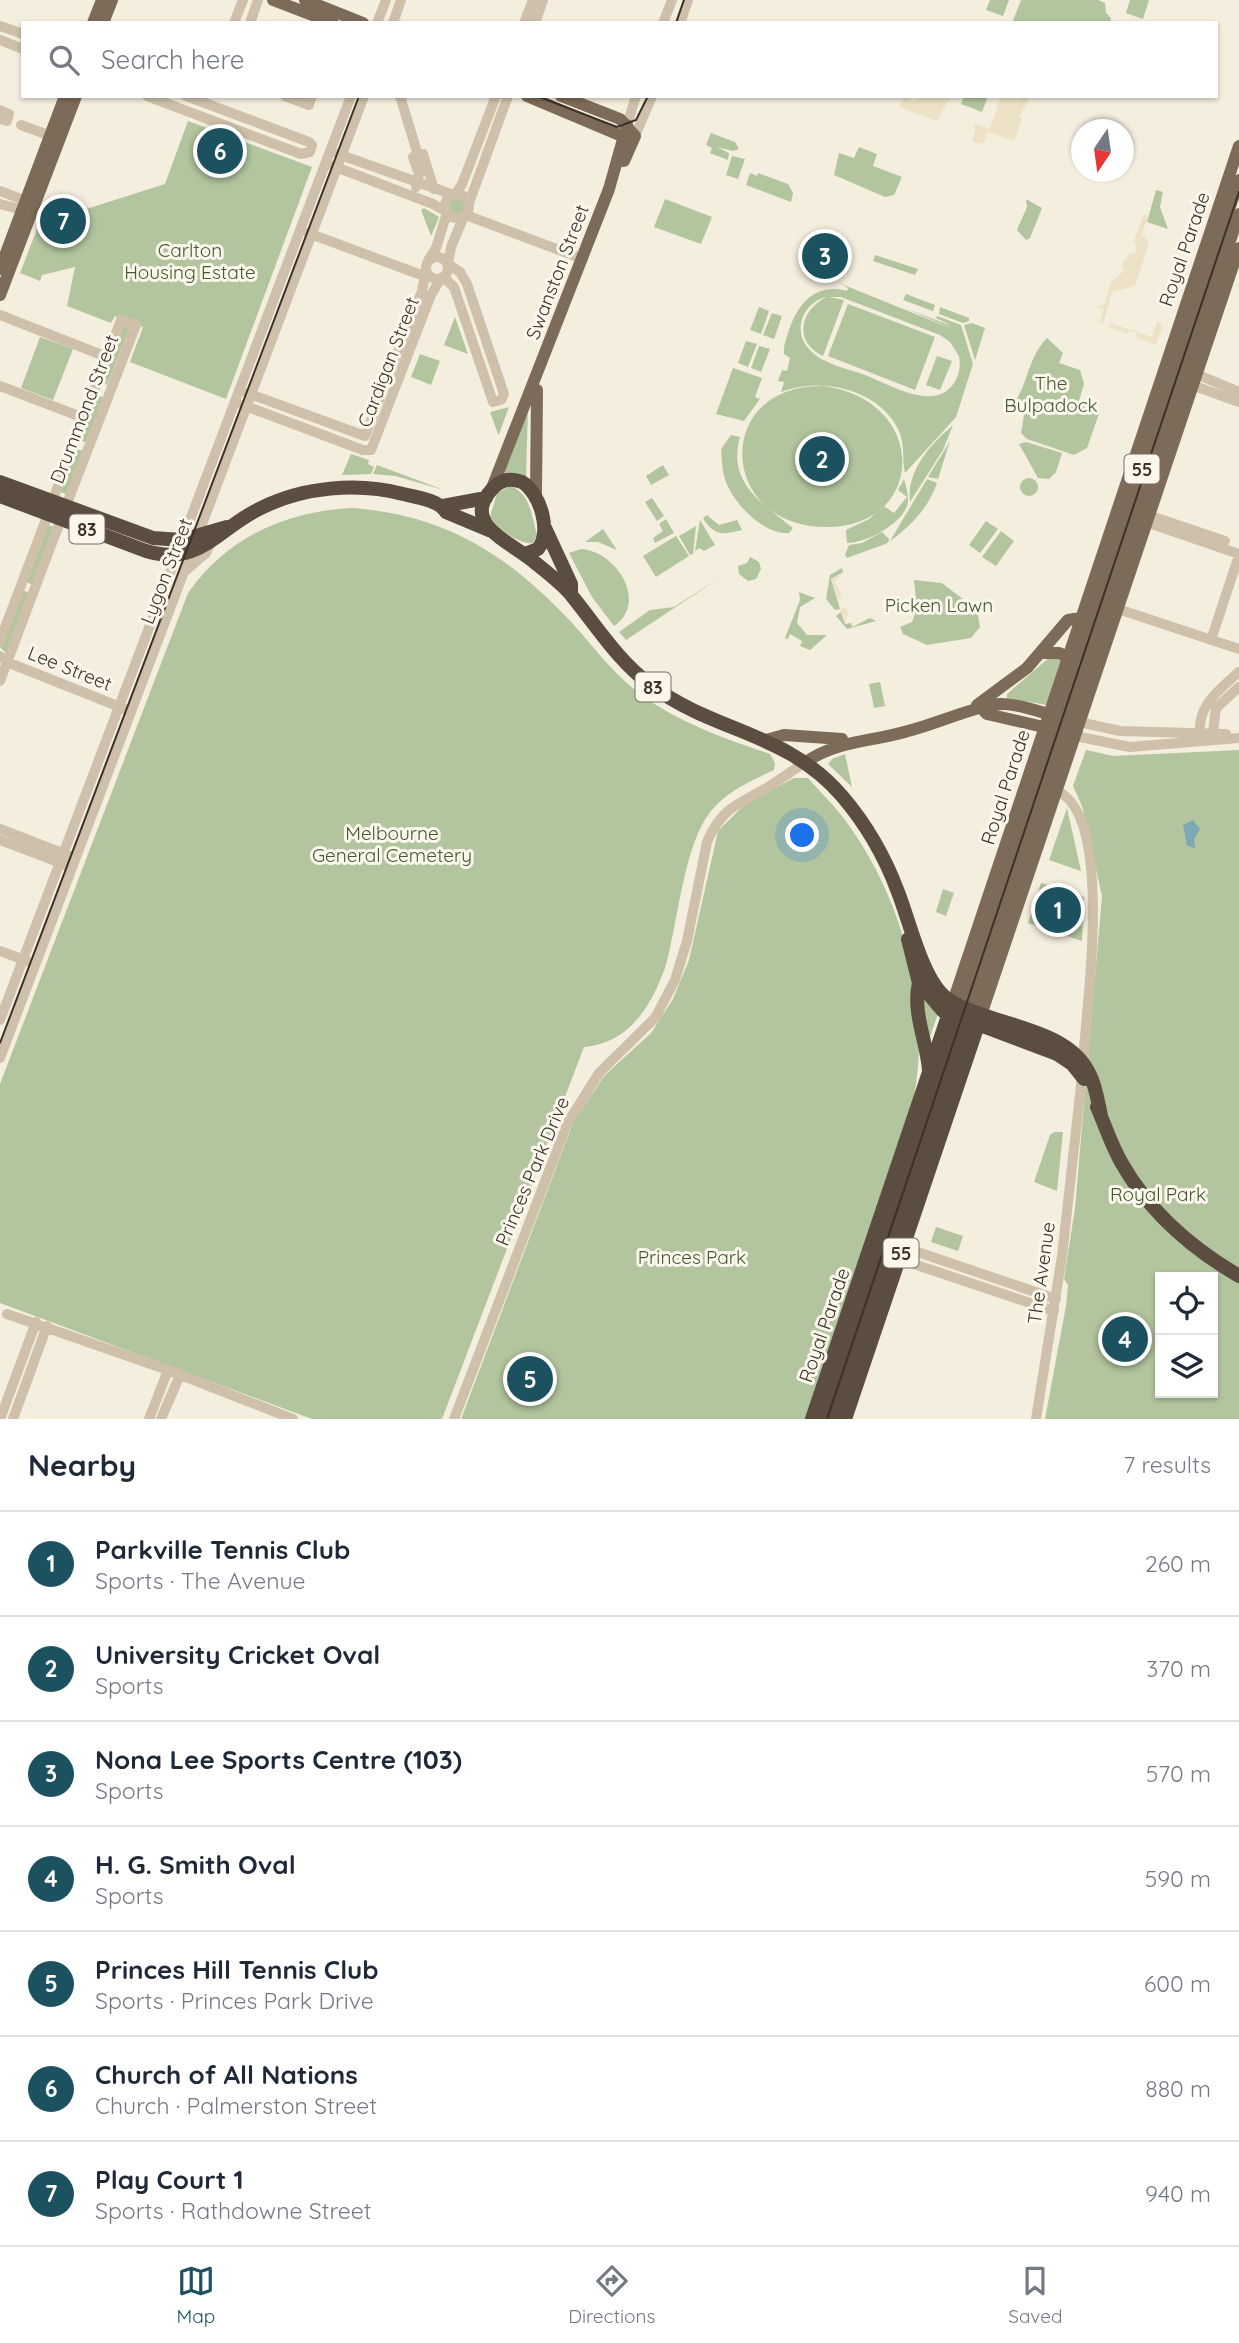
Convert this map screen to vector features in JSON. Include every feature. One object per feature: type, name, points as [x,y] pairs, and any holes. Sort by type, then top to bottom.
[{"type":"highway","name":"83","points":[[0,482],[146,551],[176,556],[191,553],[204,540],[275,502],[322,490],[371,488],[414,496],[443,506],[489,493],[503,481],[514,480],[527,485],[536,495],[545,528],[571,584],[571,594]]},
{"type":"highway","points":[[489,493],[483,517],[489,530]]},
{"type":"highway","name":"83","points":[[0,496],[143,535],[204,540]]},
{"type":"highway","name":"83","points":[[443,506],[446,512],[489,530],[526,554],[571,594],[612,649],[653,687],[692,711],[766,740],[806,762],[833,786],[864,826],[888,867],[932,981],[944,996],[965,1014],[1051,1039],[1077,1063]]},
{"type":"highway","points":[[526,554],[540,547],[545,528]]},
{"type":"highway","name":"83","points":[[901,900],[919,983],[931,1000],[1077,1063]]},
{"type":"highway","points":[[919,983],[917,994],[929,1072]]},
{"type":"highway","name":"Royal Parade","points":[[835,1419],[845,1371],[886,1249],[902,1170],[929,1072],[965,1014]]},
{"type":"highway","name":"Royal Parade","points":[[823,1419],[845,1371],[886,1249],[944,1110],[965,1014]]},
{"type":"highway","name":"Royal Parade","points":[[902,1170],[965,1014]]},
{"type":"highway","points":[[1077,1063],[1119,1159],[1151,1205],[1193,1245],[1239,1276]]},
{"type":"highway","name":"Royal Parade","points":[[812,1419],[845,1371]]},
{"type":"highway","name":"Royal Parade","points":[[845,1371],[845,1419]]},
{"type":"main road","points":[[94,21],[102,0]]},
{"type":"main road","points":[[104,21],[112,0]]},
{"type":"main road","points":[[273,0],[328,17],[351,21]]},
{"type":"main road","points":[[305,0],[328,17]]},
{"type":"main road","points":[[55,138],[65,98]]},
{"type":"main road","points":[[0,269],[55,138],[75,98]]},
{"type":"main road","points":[[532,98],[629,135]]},
{"type":"main road","points":[[566,98],[620,119],[629,135]]},
{"type":"main road","name":"Swanston Street","points":[[489,493],[541,369],[629,135]]},
{"type":"main road","name":"Royal Parade","points":[[1153,486],[1226,236],[1239,145]]},
{"type":"main road","name":"Royal Parade","points":[[1062,725],[1068,657],[1081,618],[1109,552],[1153,486],[1194,380],[1239,180]]},
{"type":"main road","name":"Royal Parade","points":[[965,1014],[1062,725],[1109,602],[1226,236],[1239,214]]},
{"type":"main road","points":[[0,295],[9,249]]},
{"type":"main road","name":"Swanston Street","points":[[536,495],[535,421],[541,369]]},
{"type":"main road","name":"Royal Parade","points":[[965,1014],[1002,937],[1042,784],[1109,602],[1109,552]]},
{"type":"main road","points":[[976,710],[1043,653],[1068,620],[1081,618]]},
{"type":"main road","points":[[1043,653],[1059,653],[1068,657]]},
{"type":"main road","points":[[806,762],[826,748],[846,742],[900,734],[990,705],[1009,705],[1062,725]]},
{"type":"main road","points":[[766,740],[784,735],[846,742]]},
{"type":"street","points":[[235,21],[243,0]]},
{"type":"street","points":[[251,21],[258,0]]},
{"type":"street","points":[[378,21],[386,0]]},
{"type":"street","points":[[394,21],[401,0]]},
{"type":"street","points":[[525,21],[533,0]]},
{"type":"street","points":[[536,21],[543,0]]},
{"type":"street","points":[[664,21],[672,0]]},
{"type":"street","points":[[681,21],[688,0]]},
{"type":"street","points":[[0,26],[21,33]]},
{"type":"street","points":[[0,40],[21,48]]},
{"type":"street","points":[[152,98],[198,115],[304,154],[311,150],[309,142],[217,108],[205,99],[198,115]]},
{"type":"street","points":[[212,120],[221,98]]},
{"type":"street","points":[[290,98],[309,105],[311,98]]},
{"type":"street","name":"Lygon Street","points":[[0,1020],[350,98]]},
{"type":"street","name":"Lygon Street","points":[[204,540],[247,407],[363,98]]},
{"type":"street","points":[[447,212],[446,202],[461,186],[495,98]]},
{"type":"street","points":[[448,264],[450,249],[507,98]]},
{"type":"street","name":"Swanston Street","points":[[629,135],[636,98]]},
{"type":"street","name":"Swanston Street","points":[[629,135],[651,98]]},
{"type":"street","points":[[399,100],[418,155]]},
{"type":"street","points":[[0,110],[9,114],[7,121],[0,119]]},
{"type":"street","points":[[21,125],[55,138]]},
{"type":"street","points":[[330,150],[434,189],[464,196],[466,211]]},
{"type":"street","points":[[412,196],[419,172],[413,157],[418,155],[423,154],[434,189]]},
{"type":"street","points":[[326,163],[412,196],[456,218],[466,211]]},
{"type":"street","points":[[5,193],[27,206],[3,205],[5,193]]},
{"type":"street","points":[[466,211],[583,259]]},
{"type":"street","name":"Cardigan Street","points":[[414,327],[427,267],[447,212]]},
{"type":"street","points":[[300,230],[424,276],[427,267],[440,256],[456,268],[465,280],[505,395],[501,400],[493,402],[454,287],[442,278],[433,278],[427,267]]},
{"type":"street","name":"Cardigan Street","points":[[332,432],[363,450],[371,450],[375,445],[393,381],[414,327],[448,264]]},
{"type":"street","points":[[0,315],[107,357]]},
{"type":"street","name":"Drummond Street","points":[[0,641],[57,510],[136,326],[121,320],[84,418],[57,510],[3,660],[0,681]]},
{"type":"street","points":[[480,361],[492,357]]},
{"type":"street","points":[[1194,380],[1239,392]]},
{"type":"street","points":[[1194,380],[1239,402]]},
{"type":"street","name":"Cardigan Street","points":[[332,432],[365,436],[393,381]]},
{"type":"street","points":[[0,386],[84,418]]},
{"type":"street","points":[[238,390],[277,405],[294,418],[332,432]]},
{"type":"street","points":[[234,402],[273,417],[294,418]]},
{"type":"street","points":[[273,417],[277,405]]},
{"type":"street","points":[[1137,511],[1239,546]]},
{"type":"street","points":[[1137,511],[1239,554],[1212,636]]},
{"type":"street","points":[[184,573],[206,553],[204,540]]},
{"type":"street","name":"Lygon Street","points":[[0,1058],[4,1030],[34,964],[74,863],[191,553]]},
{"type":"street","points":[[1109,602],[1212,636],[1239,649]]},
{"type":"street","points":[[1212,636],[1239,641]]},
{"type":"street","name":"Lee Street","points":[[3,660],[131,711]]},
{"type":"street","points":[[1206,737],[1202,712],[1216,700],[1239,672]]},
{"type":"street","points":[[1216,700],[1239,687]]},
{"type":"street","points":[[1062,725],[1206,737],[1239,736]]},
{"type":"street","name":"Princes Park Drive","points":[[454,1419],[567,1124],[599,1073],[655,1018],[674,980],[713,828],[737,803],[771,786],[806,762]]},
{"type":"street","points":[[1042,784],[1069,797],[1077,809],[1092,878],[1094,922],[1085,1033],[1077,1047],[1077,1063]]},
{"type":"street","points":[[0,829],[74,863]]},
{"type":"street","points":[[0,840],[62,858]]},
{"type":"street","points":[[0,951],[34,964]]},
{"type":"street","name":"The Avenue","points":[[1036,1419],[1056,1298],[1078,1112],[1077,1063]]},
{"type":"street","name":"The Avenue","points":[[1075,1130],[1077,1063]]},
{"type":"street","points":[[1078,1112],[1086,1104],[1100,1113]]},
{"type":"street","points":[[886,1249],[921,1253],[1056,1298]]},
{"type":"street","points":[[886,1249],[917,1265],[1054,1311]]},
{"type":"street","points":[[917,1265],[921,1253]]},
{"type":"street","points":[[1033,1304],[1037,1292]]},
{"type":"street","points":[[4,1313],[293,1419]]},
{"type":"street","points":[[0,1419],[35,1324]]},
{"type":"street","points":[[13,1419],[47,1329]]},
{"type":"street","points":[[149,1419],[172,1374]]},
{"type":"street","points":[[161,1419],[172,1374]]},
{"type":"green space","points":[[990,0],[1009,0],[1003,16],[986,10]]},
{"type":"green space","points":[[1021,0],[1098,0],[1105,3],[1106,13],[1111,18],[1110,21],[1013,21]]},
{"type":"green space","points":[[1130,0],[1149,0],[1143,19],[1126,13]]},
{"type":"green space","points":[[963,98],[987,98],[982,112],[961,104]]},
{"type":"green space","name":"Carlton Housing Estate","points":[[188,121],[312,167],[226,399],[130,362],[143,327],[115,316],[111,323],[67,306],[75,267],[42,275],[40,281],[20,273],[48,201],[77,212],[165,184]]},
{"type":"green space","points":[[711,133],[735,142],[739,149],[733,151],[717,147],[729,153],[728,160],[710,153],[712,148],[706,145]]},
{"type":"green space","points":[[859,147],[877,154],[873,166],[902,177],[894,195],[885,197],[834,175],[839,153],[854,158]]},
{"type":"green space","points":[[732,156],[745,159],[738,179],[726,175]]},
{"type":"green space","points":[[750,173],[757,176],[758,173],[788,184],[793,193],[791,202],[746,185]]},
{"type":"green space","points":[[1156,190],[1163,192],[1160,207],[1168,229],[1147,222]]},
{"type":"green space","points":[[457,198],[463,200],[463,212],[457,214],[451,212],[449,206],[451,200]]},
{"type":"green space","points":[[665,199],[712,217],[701,244],[654,227]]},
{"type":"green space","points":[[1026,199],[1042,208],[1030,238],[1026,240],[1017,230],[1027,207]]},
{"type":"green space","points":[[424,208],[439,217],[431,236],[421,210]]},
{"type":"green space","points":[[875,255],[918,269],[915,275],[873,261]]},
{"type":"green space","points":[[839,283],[955,330],[905,308],[954,327],[936,318],[937,316],[961,325],[973,364],[956,417],[905,473],[899,431],[878,405],[864,396],[831,386],[797,387],[781,392],[784,382],[778,381],[782,370],[787,371],[790,358],[784,354],[784,346],[796,313],[808,298],[816,293],[835,289],[847,291],[848,288]],"holes":[[[827,297],[818,302],[806,317],[804,334],[813,350],[823,356],[844,300],[829,297],[841,297],[940,335],[950,342],[959,356],[956,380],[942,393],[921,396],[836,366],[816,356],[805,344],[801,327],[802,319],[811,305]]]},
{"type":"green space","points":[[906,294],[935,305],[933,311],[903,300]]},
{"type":"green space","points":[[848,304],[935,337],[915,390],[828,356]]},
{"type":"green space","points":[[759,307],[769,311],[761,334],[750,330]]},
{"type":"green space","points":[[940,307],[969,318],[969,321],[963,323],[939,314]]},
{"type":"green space","points":[[772,313],[782,316],[774,339],[763,335]]},
{"type":"green space","points":[[455,317],[468,354],[444,345]]},
{"type":"green space","points":[[972,323],[985,328],[975,360],[964,325]]},
{"type":"green space","points":[[124,325],[130,327],[107,385],[102,383]]},
{"type":"green space","points":[[40,337],[73,349],[53,400],[21,388]]},
{"type":"green space","name":"The Bulpadock","points":[[1047,338],[1063,353],[1059,363],[1080,370],[1084,384],[1078,404],[1100,411],[1087,448],[1074,455],[1027,439],[1021,433],[1024,415],[1011,408],[1035,355]]},
{"type":"green space","points":[[746,341],[757,344],[748,367],[738,363]]},
{"type":"green space","points":[[759,346],[770,349],[761,372],[751,368]]},
{"type":"green space","points":[[420,354],[440,361],[431,385],[411,377]]},
{"type":"green space","points":[[937,356],[952,361],[940,390],[926,385]]},
{"type":"green space","points":[[733,368],[762,378],[755,397],[760,399],[744,421],[716,414]]},
{"type":"green space","points":[[824,386],[859,396],[883,414],[898,437],[902,462],[898,486],[883,507],[860,522],[827,527],[791,521],[764,505],[748,482],[742,456],[747,430],[762,407],[787,391]]},
{"type":"green space","points":[[97,395],[103,397],[87,443],[80,440]]},
{"type":"green space","points":[[528,406],[526,478],[503,474]]},
{"type":"green space","points":[[509,407],[499,434],[498,434],[490,412]]},
{"type":"green space","points":[[953,425],[943,450],[910,502],[916,469],[936,441]]},
{"type":"green space","points":[[731,435],[740,437],[738,467],[743,479],[759,500],[793,528],[789,533],[760,524],[730,491],[724,474],[721,449]]},
{"type":"green space","points":[[950,441],[938,479],[928,477]]},
{"type":"green space","points":[[1026,442],[1062,453],[1056,472],[1049,479],[1038,478],[1019,444]]},
{"type":"green space","points":[[77,449],[83,451],[66,494],[60,492]]},
{"type":"green space","points":[[351,454],[369,460],[368,464],[374,467],[371,474],[342,475]]},
{"type":"green space","points":[[377,465],[444,490],[395,476],[373,474]]},
{"type":"green space","points":[[663,465],[669,475],[651,485],[646,476]]},
{"type":"green space","points":[[1029,478],[1035,481],[1038,487],[1035,493],[1029,496],[1023,493],[1020,487],[1023,481]]},
{"type":"green space","points":[[904,479],[907,492],[908,503],[897,520],[882,532],[847,543],[846,530],[869,519],[884,506],[894,513],[907,497],[898,490]]},
{"type":"green space","points":[[927,479],[937,483],[929,500],[912,522],[890,541]]},
{"type":"green space","points":[[510,486],[522,494],[529,506],[537,535],[533,543],[522,542],[509,535],[490,517],[497,493]]},
{"type":"green space","points":[[652,498],[664,516],[657,521],[645,502]]},
{"type":"green space","name":"Melbourne General Cemetery","points":[[352,508],[417,519],[474,543],[500,559],[549,599],[610,667],[650,701],[682,720],[770,754],[775,763],[774,770],[724,798],[702,825],[688,863],[666,965],[646,1007],[637,1020],[614,1038],[584,1047],[442,1419],[312,1419],[0,1303],[0,1084],[188,593],[220,557],[260,531],[304,515]]},
{"type":"green space","points":[[707,515],[719,525],[737,520],[742,530],[719,533],[703,518]]},
{"type":"green space","points":[[666,519],[674,533],[655,543],[653,538],[663,531],[659,524]]},
{"type":"green space","points":[[700,520],[715,545],[704,551],[699,548],[695,551]]},
{"type":"green space","points":[[986,521],[998,529],[980,553],[969,545]]},
{"type":"green space","points":[[48,525],[54,527],[33,585],[26,582]]},
{"type":"green space","points":[[696,526],[693,554],[690,555],[679,536]]},
{"type":"green space","points":[[603,529],[617,550],[598,542],[585,542]]},
{"type":"green space","points":[[1001,531],[1014,541],[996,566],[982,557]]},
{"type":"green space","points":[[882,532],[889,539],[888,543],[847,558],[845,555],[849,545],[862,543]]},
{"type":"green space","points":[[676,536],[689,556],[656,577],[643,556]]},
{"type":"green space","points":[[581,549],[606,558],[624,579],[629,604],[624,616],[614,626],[592,597],[569,553]]},
{"type":"green space","points":[[750,557],[759,562],[761,569],[756,579],[748,581],[739,574],[738,566],[747,563]]},
{"type":"green space","points":[[842,568],[843,572],[831,579],[840,609],[835,610],[826,599],[830,575]]},
{"type":"green space","points":[[724,575],[626,640],[619,632],[650,610],[674,607]]},
{"type":"green space","name":"Picken Lawn","points":[[914,580],[942,583],[977,610],[980,627],[971,638],[927,645],[903,634],[900,627],[912,622],[917,609]]},
{"type":"green space","points":[[22,590],[30,593],[6,653],[0,647]]},
{"type":"green space","points":[[799,592],[815,598],[800,607],[797,623],[807,635],[827,635],[810,650],[800,646],[802,641],[790,634],[788,639],[785,638],[800,600]]},
{"type":"green space","points":[[841,612],[845,624],[851,623],[852,627],[870,618],[876,621],[847,629],[836,616]]},
{"type":"green space","points":[[1052,655],[1064,655],[1047,705],[1007,698],[1007,694]]},
{"type":"green space","points":[[880,682],[885,706],[874,708],[869,684]]},
{"type":"green space","name":"Royal Park","points":[[1086,750],[1113,756],[1239,750],[1239,1419],[1045,1419],[1066,1306],[1068,1285],[1064,1279],[1075,1208],[1102,896],[1082,806],[1073,786]]},
{"type":"green space","points":[[845,754],[852,787],[828,764],[832,759]]},
{"type":"green space","name":"Princes Park","points":[[794,778],[808,778],[840,814],[869,856],[898,921],[915,991],[919,1026],[914,1096],[806,1419],[461,1419],[573,1123],[604,1076],[651,1033],[673,999],[689,960],[718,831],[744,805]]},
{"type":"green space","points":[[1067,808],[1081,871],[1049,860]]},
{"type":"green space","points":[[1041,883],[1084,897],[1082,941],[1028,923]]},
{"type":"green space","points":[[943,889],[954,893],[946,916],[936,912]]},
{"type":"green space","points":[[921,994],[938,1014],[926,1048]]},
{"type":"green space","points":[[1063,1132],[1057,1191],[1034,1182],[1050,1135]]},
{"type":"green space","points":[[936,1227],[963,1236],[958,1251],[931,1242]]},
{"type":"shaded area","points":[[903,98],[915,101],[920,98],[951,98],[936,121],[900,107]]},
{"type":"shaded area","points":[[1000,98],[1030,98],[1019,117],[1022,119],[1014,141],[988,132],[983,144],[972,141],[976,129],[974,124],[990,129]]},
{"type":"shaded area","points":[[1144,214],[1149,216],[1140,237],[1145,236],[1149,243],[1135,286],[1112,292],[1103,324],[1099,323],[1103,310],[1095,306],[1104,305],[1111,282],[1125,270],[1121,266],[1130,253],[1135,254],[1137,244],[1133,243]]},
{"type":"shaded area","points":[[1157,322],[1163,325],[1156,345],[1137,338],[1136,333],[1129,331],[1128,334],[1108,327],[1110,323],[1152,337]]},
{"type":"shaded area","points":[[843,572],[835,582],[842,596],[838,598],[841,609],[846,607],[849,617],[846,618],[846,625],[831,579]]},
{"type":"water","points":[[1193,820],[1200,829],[1194,840],[1195,848],[1187,846],[1183,825]]},
{"type":"tram line","points":[[677,21],[684,0]]},
{"type":"tram line","points":[[0,1043],[358,98]]},
{"type":"tram line","points":[[542,98],[617,127],[636,120],[647,98]]},
{"type":"tram line","points":[[827,1419],[1239,192]]},
{"type":"place","name":"Church of All Nations","points":[[220,151]]},
{"type":"place","name":"Play Court 1","points":[[63,221]]},
{"type":"place","name":"Nona Lee Sports Centre (103)","points":[[825,256]]},
{"type":"place","name":"University Cricket Oval","points":[[822,459]]},
{"type":"place","name":"Parkville Tennis Club","points":[[1058,910]]},
{"type":"place","name":"H. G. Smith Oval","points":[[1125,1339]]},
{"type":"place","name":"Princes Hill Tennis Club","points":[[530,1379]]}]
